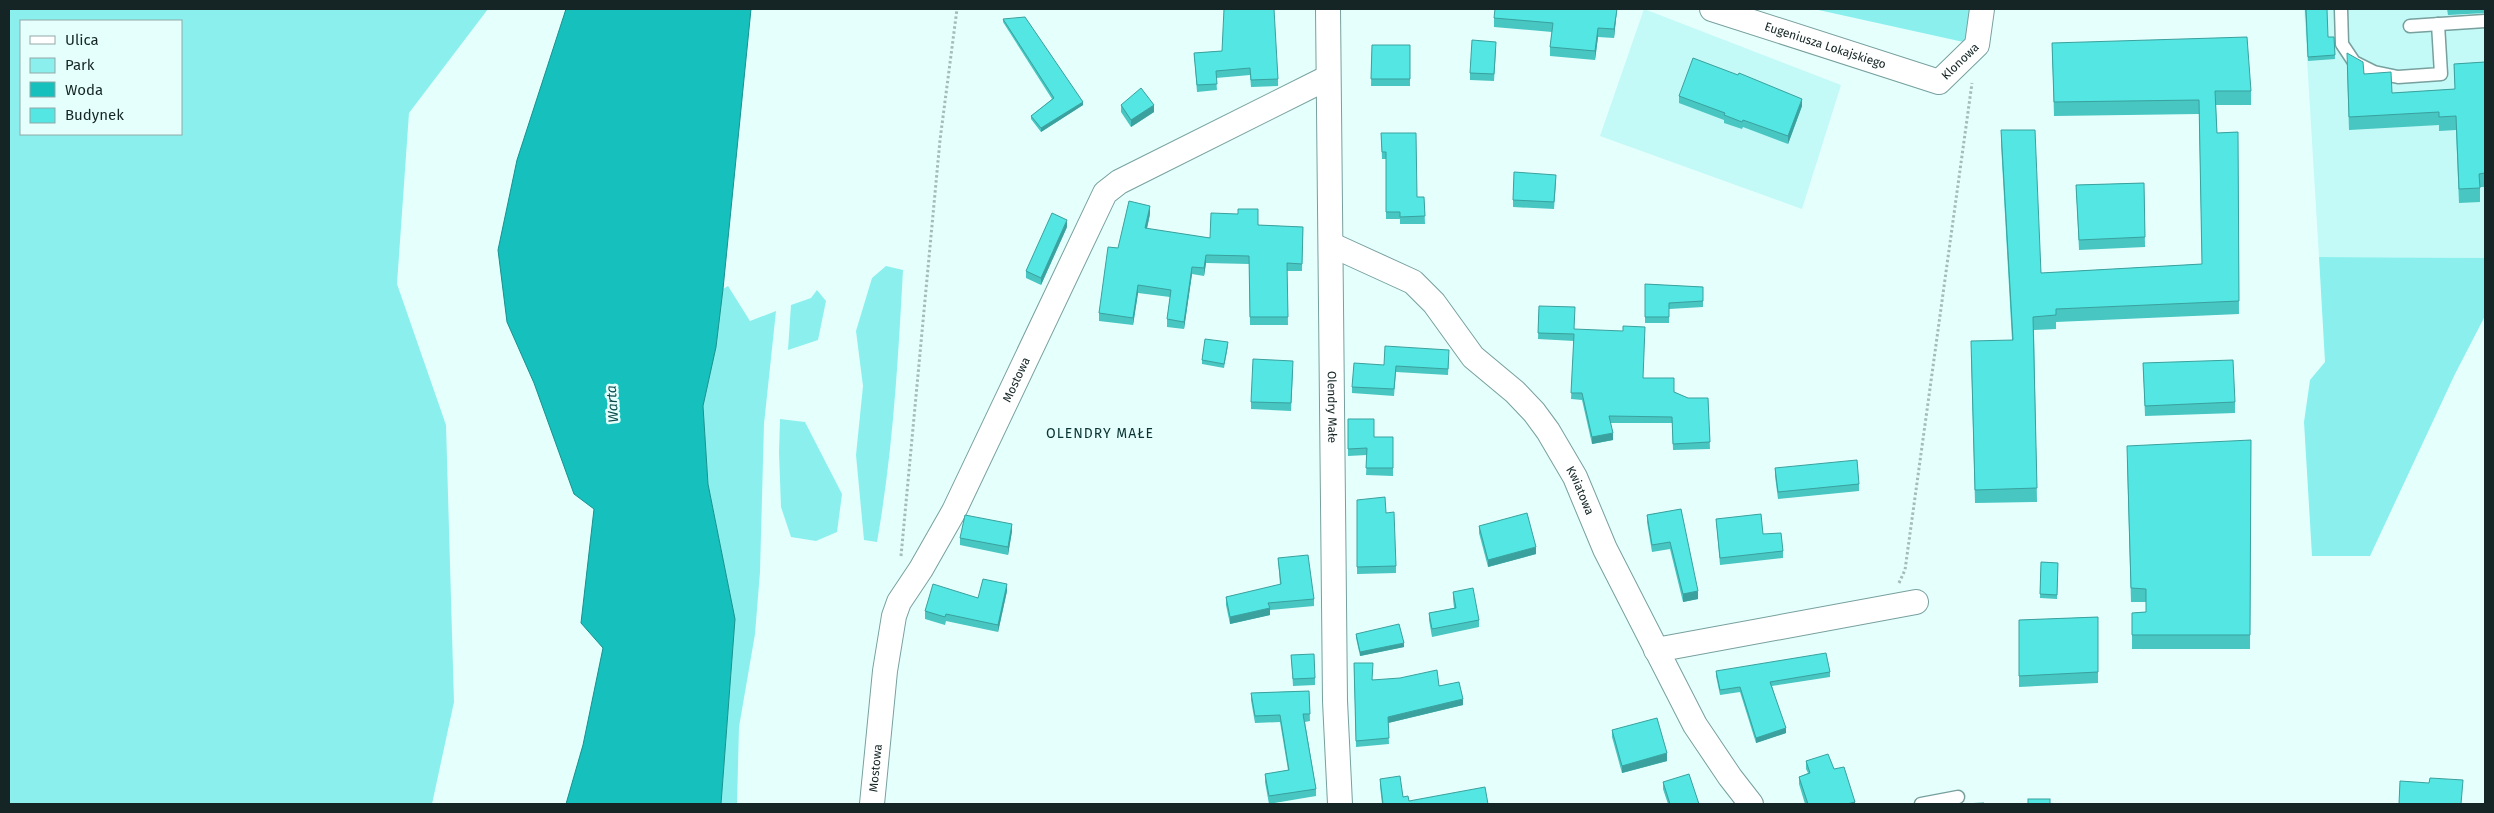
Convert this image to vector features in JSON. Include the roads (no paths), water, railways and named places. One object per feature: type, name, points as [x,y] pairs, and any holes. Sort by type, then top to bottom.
[{"type":"street","name":"Olendry Małe","points":[[1328,9],[1327,78],[1332,245],[1335,700],[1340,804]]},
{"type":"street","name":"Eugeniusza Lokajskiego","points":[[1712,9],[1938,82]]},
{"type":"street","name":"Klonowa","points":[[1938,82],[1978,45],[1982,9]]},
{"type":"street","name":"Mostowa","points":[[872,804],[885,671],[894,616],[899,602],[921,569],[954,511],[1105,193],[1119,182],[1327,78]]},
{"type":"street","name":"Kwiatowa","points":[[1332,245],[1413,282],[1434,303],[1473,357],[1515,392],[1534,412],[1548,431],[1575,477],[1605,549],[1695,725],[1730,778],[1751,804]]},
{"type":"street","points":[[1656,650],[1916,602]]},
{"type":"lane","points":[[2341,9],[2342,44],[2354,62],[2374,72],[2398,77],[2441,74],[2438,24]]},
{"type":"lane","points":[[2410,26],[2485,21]]},
{"type":"lane","points":[[1921,804],[1958,797]]},
{"type":"water","name":"Warta","points":[[566,9],[751,9],[716,347],[703,406],[708,484],[735,619],[721,804],[566,804],[583,745],[603,648],[581,623],[594,509],[574,494],[534,383],[507,322],[498,250],[517,160]]},
{"type":"district","name":"OLENDRY MAŁE","points":[[1100,433]]}]
